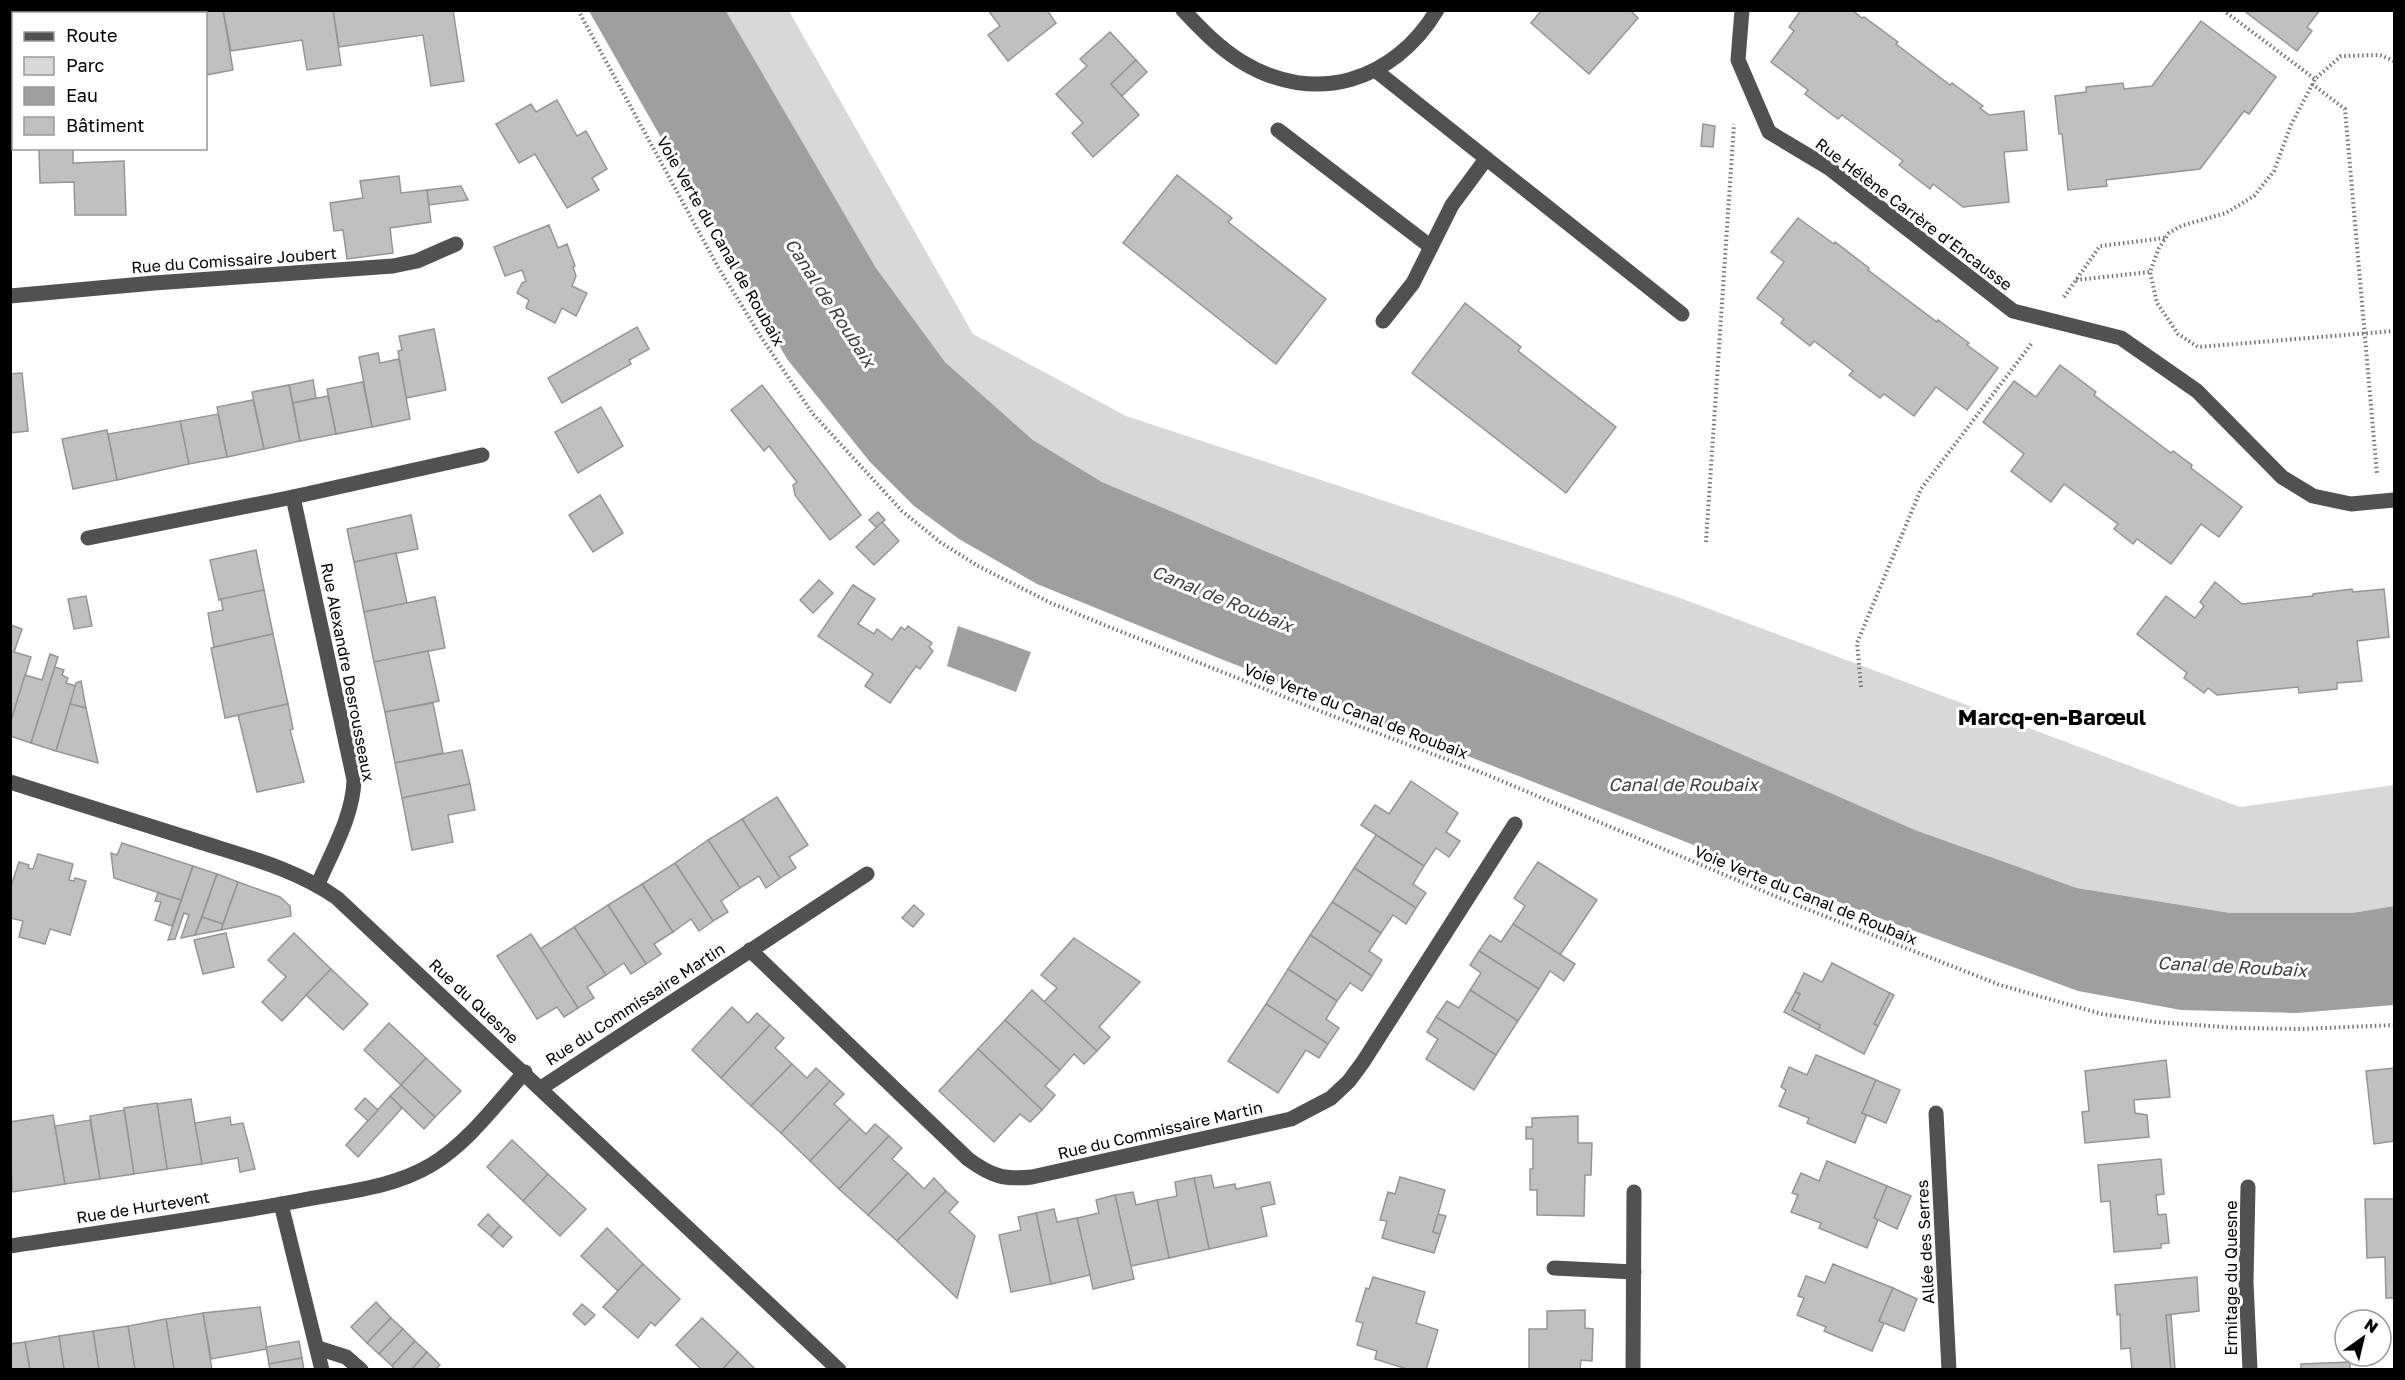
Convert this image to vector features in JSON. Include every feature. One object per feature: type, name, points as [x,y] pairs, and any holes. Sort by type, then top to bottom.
[{"type":"street","points":[[1183,10],[1223,49],[1244,63],[1295,82],[1320,86],[1346,81],[1375,70],[1409,46],[1424,30],[1437,10]]},
{"type":"street","name":"Rue Hélène Carrère d’Encausse","points":[[1742,10],[1738,60],[1769,132],[1829,168],[2013,311],[2121,338],[2197,391],[2282,477],[2313,496],[2352,504],[2387,501]]},
{"type":"street","points":[[1375,70],[1682,314]]},
{"type":"street","points":[[1278,130],[1431,247]]},
{"type":"street","points":[[1383,321],[1413,283],[1452,205],[1486,159]]},
{"type":"street","name":"Rue du Comissaire Joubert","points":[[10,296],[163,282],[393,266],[417,261],[456,244]]},
{"type":"street","points":[[88,538],[293,497],[482,455]]},
{"type":"street","name":"Rue Alexandre Desrousseaux","points":[[293,497],[354,780],[354,795],[349,811],[318,884]]},
{"type":"street","name":"Rue du Quesne","points":[[10,782],[258,860],[318,884],[337,898],[525,1072],[839,1370]]},
{"type":"street","name":"Rue du Commissaire Martin","points":[[750,950],[968,1159],[996,1176],[1012,1179],[1032,1177],[1291,1119],[1331,1098],[1363,1062],[1515,824]]},
{"type":"street","name":"Rue du Commissaire Martin","points":[[541,1088],[867,874]]},
{"type":"street","name":"Rue de Hurtevent","points":[[10,1246],[281,1204],[387,1184],[408,1177],[431,1165],[471,1131],[525,1072]]},
{"type":"street","name":"Allée des Serres","points":[[1936,1113],[1949,1370]]},
{"type":"street","name":"Ermitage du Quesne","points":[[2248,1187],[2246,1282],[2250,1370]]},
{"type":"street","points":[[1633,1370],[1634,1192]]},
{"type":"street","points":[[281,1204],[322,1370]]},
{"type":"street","points":[[1554,1268],[1634,1272]]},
{"type":"street","points":[[318,1348],[346,1357],[361,1370]]},
{"type":"path","name":"Voie Verte du Canal de Roubaix","points":[[578,10],[718,267],[763,340],[813,414],[902,511],[940,542],[978,566],[1051,603],[1102,624],[1485,774],[1794,904],[2000,985],[2102,1014],[2156,1022],[2237,1028],[2301,1029],[2394,1025]]},
{"type":"path","points":[[2223,10],[2315,79]]},
{"type":"path","points":[[2394,61],[2380,55],[2341,56],[2315,79],[2291,125],[2274,171],[2254,196],[2226,213],[2181,226],[2169,233],[2159,248],[2150,272],[2157,303],[2178,334],[2198,346],[2394,331]]},
{"type":"path","points":[[2312,84],[2345,109],[2365,333],[2387,501]]},
{"type":"path","points":[[1706,542],[1734,119]]},
{"type":"path","points":[[1862,687],[1857,643],[1921,489],[2049,320],[2100,246],[2165,238]]},
{"type":"path","points":[[2076,280],[2150,272]]},
{"type":"green space","points":[[726,11],[789,11],[973,334],[1126,416],[1680,598],[2240,807],[2394,785],[2394,906],[2352,913],[2230,913],[2077,888],[1915,830],[1643,711],[1102,482],[1033,440],[945,362],[876,268]]},
{"type":"water","name":"Canal de Roubaix","points":[[589,11],[726,11],[876,268],[945,362],[1033,440],[1102,482],[1643,711],[1915,830],[2077,888],[2230,913],[2352,913],[2394,906],[2394,1005],[2297,1013],[2181,1010],[2078,991],[1882,919],[1221,659],[1037,584],[959,539],[914,506],[870,462],[787,359]]},
{"type":"water","points":[[958,626],[1031,652],[1016,692],[947,666]]},
{"type":"building","points":[[10,10],[43,10],[43,12],[12,12],[12,43],[10,43]]},
{"type":"building","points":[[43,10],[96,10],[96,12],[43,12]]},
{"type":"building","points":[[188,10],[223,10],[233,70],[207,75],[207,12],[188,12]]},
{"type":"building","points":[[223,10],[333,10],[341,65],[307,70],[302,40],[231,51]]},
{"type":"building","points":[[333,10],[453,10],[464,81],[431,86],[423,35],[339,47]]},
{"type":"building","points":[[988,10],[1047,10],[1056,23],[1008,61],[988,35],[1000,26]]},
{"type":"building","points":[[1542,10],[1630,10],[1638,18],[1589,74],[1531,23]]},
{"type":"building","points":[[1801,10],[1852,10],[1898,42],[1896,44],[1950,85],[1952,83],[1983,106],[1980,108],[1989,115],[2024,111],[2027,150],[2004,152],[2009,202],[1963,207],[1933,184],[1930,189],[1899,165],[1903,161],[1842,115],[1838,119],[1805,94],[1808,90],[1771,62],[1794,31],[1789,27]]},
{"type":"building","points":[[2243,10],[2320,10],[2307,27],[2312,31],[2297,51]]},
{"type":"building","points":[[2201,21],[2276,77],[2249,114],[2244,111],[2200,169],[2106,180],[2107,186],[2068,190],[2055,96],[2086,92],[2086,87],[2123,83],[2124,89],[2152,86]]},
{"type":"building","points":[[1110,32],[1136,60],[1111,84],[1139,115],[1093,157],[1072,133],[1083,123],[1056,94],[1087,66],[1080,59]]},
{"type":"building","points":[[1136,60],[1147,72],[1122,96],[1111,84]]},
{"type":"building","points":[[557,100],[577,136],[586,131],[607,169],[592,178],[599,190],[567,208],[535,154],[519,163],[496,124],[531,104],[536,112]]},
{"type":"building","points":[[1703,124],[1715,126],[1713,147],[1701,146]]},
{"type":"building","points":[[39,150],[73,150],[73,163],[124,161],[126,215],[75,215],[74,182],[40,183]]},
{"type":"building","points":[[1177,175],[1232,218],[1228,222],[1326,299],[1276,364],[1123,243]]},
{"type":"building","points":[[399,176],[401,193],[427,190],[431,222],[390,228],[393,253],[347,259],[343,230],[334,231],[330,203],[363,198],[360,181]]},
{"type":"building","points":[[461,186],[468,200],[429,205],[427,190]]},
{"type":"building","points":[[1798,218],[1834,244],[1835,242],[1869,268],[1868,270],[1969,343],[1967,345],[1998,368],[1967,410],[1936,387],[1914,416],[1884,394],[1880,398],[1849,375],[1853,371],[1814,341],[1810,346],[1781,323],[1784,319],[1757,298],[1784,262],[1771,252]]},
{"type":"building","points":[[549,225],[558,248],[567,244],[575,266],[573,267],[576,276],[572,286],[587,293],[576,316],[562,308],[555,323],[526,308],[529,300],[517,293],[522,283],[526,281],[522,270],[505,276],[494,247]]},
{"type":"building","points":[[1465,303],[1521,347],[1518,351],[1616,427],[1566,493],[1412,373]]},
{"type":"building","points":[[637,327],[649,349],[629,360],[631,364],[562,403],[548,378]]},
{"type":"building","points":[[434,329],[446,390],[406,398],[398,351],[402,350],[399,336]]},
{"type":"building","points":[[378,353],[380,363],[399,359],[410,419],[372,427],[359,357]]},
{"type":"building","points":[[2060,365],[2096,392],[2094,395],[2171,453],[2173,451],[2192,465],[2191,468],[2242,507],[2219,537],[2201,524],[2171,564],[2137,539],[2133,544],[2114,529],[2118,524],[2064,484],[2051,502],[2011,471],[2024,454],[1983,422],[2014,381],[2036,397]]},
{"type":"building","points":[[22,373],[28,431],[10,433],[10,374]]},
{"type":"building","points":[[313,380],[316,398],[293,403],[289,385]]},
{"type":"building","points":[[363,382],[372,427],[336,434],[327,389]]},
{"type":"building","points":[[289,385],[300,441],[264,449],[252,392]]},
{"type":"building","points":[[762,385],[861,515],[830,540],[795,495],[793,485],[797,482],[769,446],[764,451],[731,410]]},
{"type":"building","points":[[328,396],[336,434],[300,441],[293,403]]},
{"type":"building","points":[[253,400],[264,449],[227,457],[217,407]]},
{"type":"building","points":[[601,407],[623,446],[578,473],[555,432]]},
{"type":"building","points":[[218,414],[227,457],[189,464],[180,421]]},
{"type":"building","points":[[180,421],[189,464],[117,480],[108,434]]},
{"type":"building","points":[[107,430],[117,480],[73,489],[62,439]]},
{"type":"building","points":[[600,495],[623,533],[593,552],[569,515]]},
{"type":"building","points":[[878,512],[885,520],[877,528],[869,520]]},
{"type":"building","points":[[411,515],[418,549],[354,562],[347,529]]},
{"type":"building","points":[[882,522],[899,541],[874,565],[856,547]]},
{"type":"building","points":[[256,550],[264,590],[219,600],[210,560]]},
{"type":"building","points":[[396,553],[407,603],[364,612],[354,562]]},
{"type":"building","points":[[819,580],[833,593],[813,613],[800,600]]},
{"type":"building","points":[[2215,582],[2242,604],[2352,589],[2353,592],[2384,589],[2389,637],[2357,641],[2362,681],[2337,683],[2337,689],[2299,693],[2298,687],[2217,695],[2208,688],[2204,693],[2184,678],[2187,673],[2137,634],[2166,596],[2195,618],[2204,606],[2200,602]]},
{"type":"building","points":[[853,585],[875,599],[858,624],[874,634],[877,629],[892,640],[901,627],[905,630],[908,626],[932,643],[929,647],[933,651],[920,669],[916,666],[890,703],[865,686],[873,674],[818,636]]},
{"type":"building","points":[[264,590],[273,634],[214,647],[208,613],[223,610],[221,599]]},
{"type":"building","points":[[86,596],[92,626],[74,629],[68,599]]},
{"type":"building","points":[[435,597],[445,648],[374,662],[364,612]]},
{"type":"building","points":[[11,625],[22,629],[14,652],[31,657],[10,724]]},
{"type":"building","points":[[273,634],[288,704],[225,718],[211,648]]},
{"type":"building","points":[[428,651],[439,701],[385,712],[374,662]]},
{"type":"building","points":[[50,654],[58,657],[31,743],[10,736],[10,724],[25,675],[42,680]]},
{"type":"building","points":[[55,667],[64,670],[62,675],[68,678],[66,683],[76,686],[56,751],[31,743]]},
{"type":"building","points":[[81,681],[86,708],[70,704],[76,683]]},
{"type":"building","points":[[433,703],[443,753],[395,763],[385,712]]},
{"type":"building","points":[[70,704],[86,708],[98,763],[56,751]]},
{"type":"building","points":[[288,704],[293,729],[290,730],[304,782],[257,792],[238,715]]},
{"type":"building","points":[[462,750],[470,784],[402,798],[395,763]]},
{"type":"building","points":[[1411,781],[1458,813],[1446,832],[1460,841],[1449,857],[1436,848],[1424,866],[1361,825],[1375,805],[1389,814]]},
{"type":"building","points":[[470,784],[475,810],[448,815],[453,842],[412,850],[402,798]]},
{"type":"building","points":[[777,797],[808,845],[789,857],[796,868],[780,878],[742,819]]},
{"type":"building","points":[[742,819],[780,878],[766,888],[759,876],[740,888],[708,840]]},
{"type":"building","points":[[1376,835],[1424,866],[1413,884],[1426,893],[1416,908],[1354,868]]},
{"type":"building","points":[[708,840],[740,888],[721,901],[728,912],[713,921],[675,863]]},
{"type":"building","points":[[122,843],[193,866],[181,900],[114,878],[111,853],[117,855]]},
{"type":"building","points":[[38,854],[73,864],[69,880],[74,881],[75,878],[86,881],[70,935],[50,929],[45,944],[19,937],[23,921],[10,918],[10,889],[19,862],[33,869]]},
{"type":"building","points":[[1538,862],[1597,900],[1560,955],[1513,924],[1525,906],[1514,898]]},
{"type":"building","points":[[675,863],[713,921],[699,931],[691,919],[673,932],[642,884]]},
{"type":"building","points":[[193,866],[217,874],[195,935],[181,938],[189,915],[184,913],[175,939],[168,940]]},
{"type":"building","points":[[1354,868],[1416,908],[1406,924],[1393,915],[1381,933],[1332,902]]},
{"type":"building","points":[[217,874],[238,882],[223,924],[202,917]]},
{"type":"building","points":[[238,882],[280,897],[290,906],[291,916],[221,930]]},
{"type":"building","points":[[642,884],[673,932],[654,944],[661,954],[646,964],[608,905]]},
{"type":"building","points":[[158,893],[181,900],[172,926],[155,920],[161,902],[155,901]]},
{"type":"building","points":[[1332,902],[1381,933],[1369,951],[1382,960],[1372,976],[1310,935]]},
{"type":"building","points":[[608,905],[646,964],[631,974],[624,963],[606,975],[574,927]]},
{"type":"building","points":[[914,905],[924,914],[913,927],[902,918]]},
{"type":"building","points":[[202,917],[223,924],[221,930],[195,935]]},
{"type":"building","points":[[1513,924],[1575,964],[1564,981],[1550,971],[1539,989],[1479,951],[1490,935],[1501,942]]},
{"type":"building","points":[[574,927],[606,975],[587,987],[594,998],[578,1008],[540,949]]},
{"type":"building","points":[[226,933],[234,967],[203,974],[194,940]]},
{"type":"building","points":[[294,933],[331,969],[282,1021],[262,1002],[286,977],[268,960]]},
{"type":"building","points":[[531,934],[578,1008],[564,1017],[557,1007],[537,1019],[497,956]]},
{"type":"building","points":[[1310,935],[1372,976],[1362,991],[1350,983],[1337,1001],[1288,969]]},
{"type":"building","points":[[1074,938],[1140,982],[1099,1027],[1110,1037],[1097,1051],[1044,1002],[1057,988],[1041,975]]},
{"type":"building","points":[[1479,951],[1539,989],[1518,1021],[1470,990],[1481,973],[1470,965]]},
{"type":"building","points":[[1832,963],[1890,993],[1874,1024],[1878,1026],[1864,1054],[1818,1030],[1820,1025],[1792,1010],[1800,994],[1795,992],[1804,973],[1822,982]]},
{"type":"building","points":[[331,969],[368,1004],[343,1030],[306,995]]},
{"type":"building","points":[[1288,969],[1337,1001],[1326,1019],[1339,1028],[1328,1044],[1266,1004]]},
{"type":"building","points":[[1032,990],[1097,1051],[1084,1064],[1074,1054],[1060,1070],[1005,1020]]},
{"type":"building","points":[[1470,990],[1518,1021],[1496,1055],[1436,1017],[1447,1001],[1459,1008]]},
{"type":"building","points":[[1795,992],[1800,994],[1792,1010],[1820,1025],[1818,1030],[1784,1012]]},
{"type":"building","points":[[1890,993],[1894,995],[1878,1026],[1874,1024]]},
{"type":"building","points":[[1266,1004],[1328,1044],[1319,1058],[1306,1050],[1278,1093],[1228,1061]]},
{"type":"building","points":[[732,1007],[748,1023],[757,1013],[770,1025],[721,1078],[692,1050]]},
{"type":"building","points":[[1436,1017],[1496,1055],[1474,1090],[1426,1059],[1438,1039],[1427,1032]]},
{"type":"building","points":[[1005,1020],[1060,1070],[1045,1086],[1055,1095],[1042,1110],[978,1049]]},
{"type":"building","points":[[389,1023],[426,1058],[401,1085],[364,1050]]},
{"type":"building","points":[[770,1025],[784,1038],[775,1048],[792,1064],[751,1106],[721,1078]]},
{"type":"building","points":[[978,1049],[1042,1110],[1030,1122],[1020,1114],[994,1142],[939,1091]]},
{"type":"building","points":[[1816,1055],[1876,1080],[1862,1113],[1867,1114],[1855,1143],[1807,1123],[1809,1118],[1779,1106],[1786,1090],[1781,1087],[1789,1067],[1807,1075]]},
{"type":"building","points":[[426,1058],[461,1091],[435,1117],[401,1085]]},
{"type":"building","points":[[2166,1060],[2170,1097],[2134,1100],[2135,1113],[2147,1115],[2149,1137],[2085,1143],[2082,1112],[2089,1111],[2085,1071]]},
{"type":"building","points":[[792,1064],[807,1078],[816,1068],[830,1081],[781,1133],[751,1106]]},
{"type":"building","points":[[2394,1068],[2394,1141],[2374,1144],[2366,1071]]},
{"type":"building","points":[[1876,1080],[1900,1090],[1886,1123],[1862,1113]]},
{"type":"building","points":[[830,1081],[844,1094],[834,1104],[850,1119],[810,1161],[781,1133]]},
{"type":"building","points":[[401,1085],[435,1117],[424,1129],[390,1096]]},
{"type":"building","points":[[390,1096],[402,1108],[358,1157],[346,1145]]},
{"type":"building","points":[[365,1098],[378,1110],[368,1121],[355,1109]]},
{"type":"building","points":[[191,1099],[202,1164],[167,1169],[157,1104]]},
{"type":"building","points":[[157,1103],[167,1169],[134,1174],[124,1108]]},
{"type":"building","points":[[124,1110],[134,1174],[100,1179],[90,1116]]},
{"type":"building","points":[[53,1115],[65,1184],[12,1192],[10,1122]]},
{"type":"building","points":[[1578,1116],[1578,1143],[1592,1143],[1591,1175],[1585,1175],[1584,1216],[1537,1215],[1537,1190],[1530,1190],[1533,1139],[1526,1139],[1526,1127],[1532,1127],[1532,1118]]},
{"type":"building","points":[[230,1117],[231,1125],[243,1123],[255,1169],[240,1172],[238,1158],[202,1164],[195,1123]]},
{"type":"building","points":[[850,1119],[866,1134],[875,1124],[889,1136],[839,1189],[810,1161]]},
{"type":"building","points":[[90,1120],[100,1179],[65,1184],[55,1126]]},
{"type":"building","points":[[889,1136],[902,1148],[892,1159],[908,1173],[868,1215],[839,1189]]},
{"type":"building","points":[[512,1140],[548,1174],[523,1201],[487,1167]]},
{"type":"building","points":[[2161,1159],[2164,1194],[2156,1195],[2158,1215],[2166,1214],[2169,1243],[2161,1244],[2161,1248],[2114,1252],[2110,1201],[2101,1202],[2098,1165]]},
{"type":"building","points":[[1827,1161],[1887,1186],[1874,1218],[1878,1220],[1867,1248],[1819,1228],[1821,1223],[1791,1212],[1798,1195],[1792,1193],[1801,1173],[1819,1181]]},
{"type":"building","points":[[908,1173],[924,1189],[934,1178],[946,1191],[897,1241],[868,1215]]},
{"type":"building","points":[[548,1174],[586,1209],[560,1236],[523,1201]]},
{"type":"building","points":[[1211,1175],[1214,1188],[1235,1184],[1236,1189],[1270,1182],[1275,1204],[1261,1207],[1267,1236],[1209,1249],[1194,1178]]},
{"type":"building","points":[[1400,1177],[1445,1190],[1433,1232],[1440,1234],[1434,1253],[1382,1238],[1387,1221],[1380,1220],[1388,1192],[1395,1194]]},
{"type":"building","points":[[1194,1178],[1209,1249],[1169,1258],[1157,1200],[1177,1196],[1175,1182]]},
{"type":"building","points":[[1887,1186],[1911,1196],[1897,1229],[1874,1218]]},
{"type":"building","points":[[946,1191],[958,1202],[949,1212],[975,1236],[957,1298],[897,1241]]},
{"type":"building","points":[[1133,1192],[1136,1205],[1157,1200],[1169,1258],[1131,1266],[1115,1195]]},
{"type":"building","points":[[1115,1195],[1134,1279],[1093,1289],[1077,1218],[1099,1213],[1096,1200]]},
{"type":"building","points":[[2365,1199],[2394,1199],[2394,1298],[2386,1298],[2385,1257],[2367,1258]]},
{"type":"building","points":[[1054,1209],[1057,1222],[1077,1218],[1090,1275],[1051,1284],[1036,1213]]},
{"type":"building","points":[[1036,1213],[1051,1284],[1011,1292],[999,1235],[1021,1230],[1018,1217]]},
{"type":"building","points":[[488,1214],[500,1226],[491,1236],[478,1225]]},
{"type":"building","points":[[1438,1214],[1446,1216],[1440,1234],[1433,1232]]},
{"type":"building","points":[[500,1226],[512,1237],[503,1247],[491,1236]]},
{"type":"building","points":[[607,1228],[643,1264],[618,1291],[581,1256]]},
{"type":"building","points":[[643,1264],[680,1299],[655,1326],[651,1322],[638,1338],[603,1307]]},
{"type":"building","points":[[1833,1264],[1893,1288],[1879,1321],[1884,1323],[1872,1351],[1824,1331],[1826,1327],[1797,1315],[1804,1298],[1798,1296],[1806,1276],[1825,1283]]},
{"type":"building","points":[[1373,1277],[1425,1292],[1416,1323],[1438,1330],[1426,1370],[1410,1370],[1375,1359],[1377,1351],[1357,1345],[1363,1323],[1356,1321],[1366,1288],[1369,1289]]},
{"type":"building","points":[[2197,1277],[2199,1311],[2166,1315],[2171,1370],[2132,1370],[2130,1348],[2121,1349],[2120,1314],[2117,1315],[2115,1285]]},
{"type":"building","points":[[1893,1288],[1917,1299],[1904,1331],[1879,1321]]},
{"type":"building","points":[[376,1302],[391,1318],[367,1343],[351,1327]]},
{"type":"building","points":[[582,1304],[595,1315],[585,1325],[573,1314]]},
{"type":"building","points":[[260,1307],[267,1349],[211,1359],[203,1313]]},
{"type":"building","points":[[1585,1310],[1585,1328],[1593,1329],[1592,1361],[1581,1360],[1580,1370],[1529,1370],[1529,1329],[1547,1329],[1547,1311]]},
{"type":"building","points":[[203,1313],[212,1370],[174,1370],[166,1319]]},
{"type":"building","points":[[2166,1315],[2171,1315],[2175,1370],[2171,1370]]},
{"type":"building","points":[[391,1318],[403,1329],[379,1354],[367,1343]]},
{"type":"building","points":[[702,1318],[738,1352],[722,1370],[702,1370],[676,1345]]},
{"type":"building","points":[[166,1319],[174,1370],[135,1370],[128,1326]]},
{"type":"building","points":[[128,1326],[135,1370],[99,1370],[93,1331]]},
{"type":"building","points":[[403,1329],[415,1341],[392,1366],[379,1354]]},
{"type":"building","points":[[93,1331],[99,1370],[64,1370],[59,1336]]},
{"type":"building","points":[[59,1336],[64,1370],[30,1370],[25,1342]]},
{"type":"building","points":[[299,1341],[302,1358],[269,1364],[266,1347]]},
{"type":"building","points":[[415,1341],[427,1352],[411,1370],[395,1370],[392,1366]]},
{"type":"building","points":[[25,1342],[30,1370],[10,1370],[10,1344]]},
{"type":"building","points":[[427,1352],[440,1365],[435,1370],[411,1370]]},
{"type":"building","points":[[738,1352],[756,1370],[722,1370]]},
{"type":"building","points":[[302,1358],[304,1370],[270,1370],[269,1364]]},
{"type":"building","points":[[2333,1363],[2333,1368],[2394,1370],[2301,1370],[2301,1364]]},
{"type":"district","name":"Marcq-en-Barœul","points":[[2052,717]]}]
